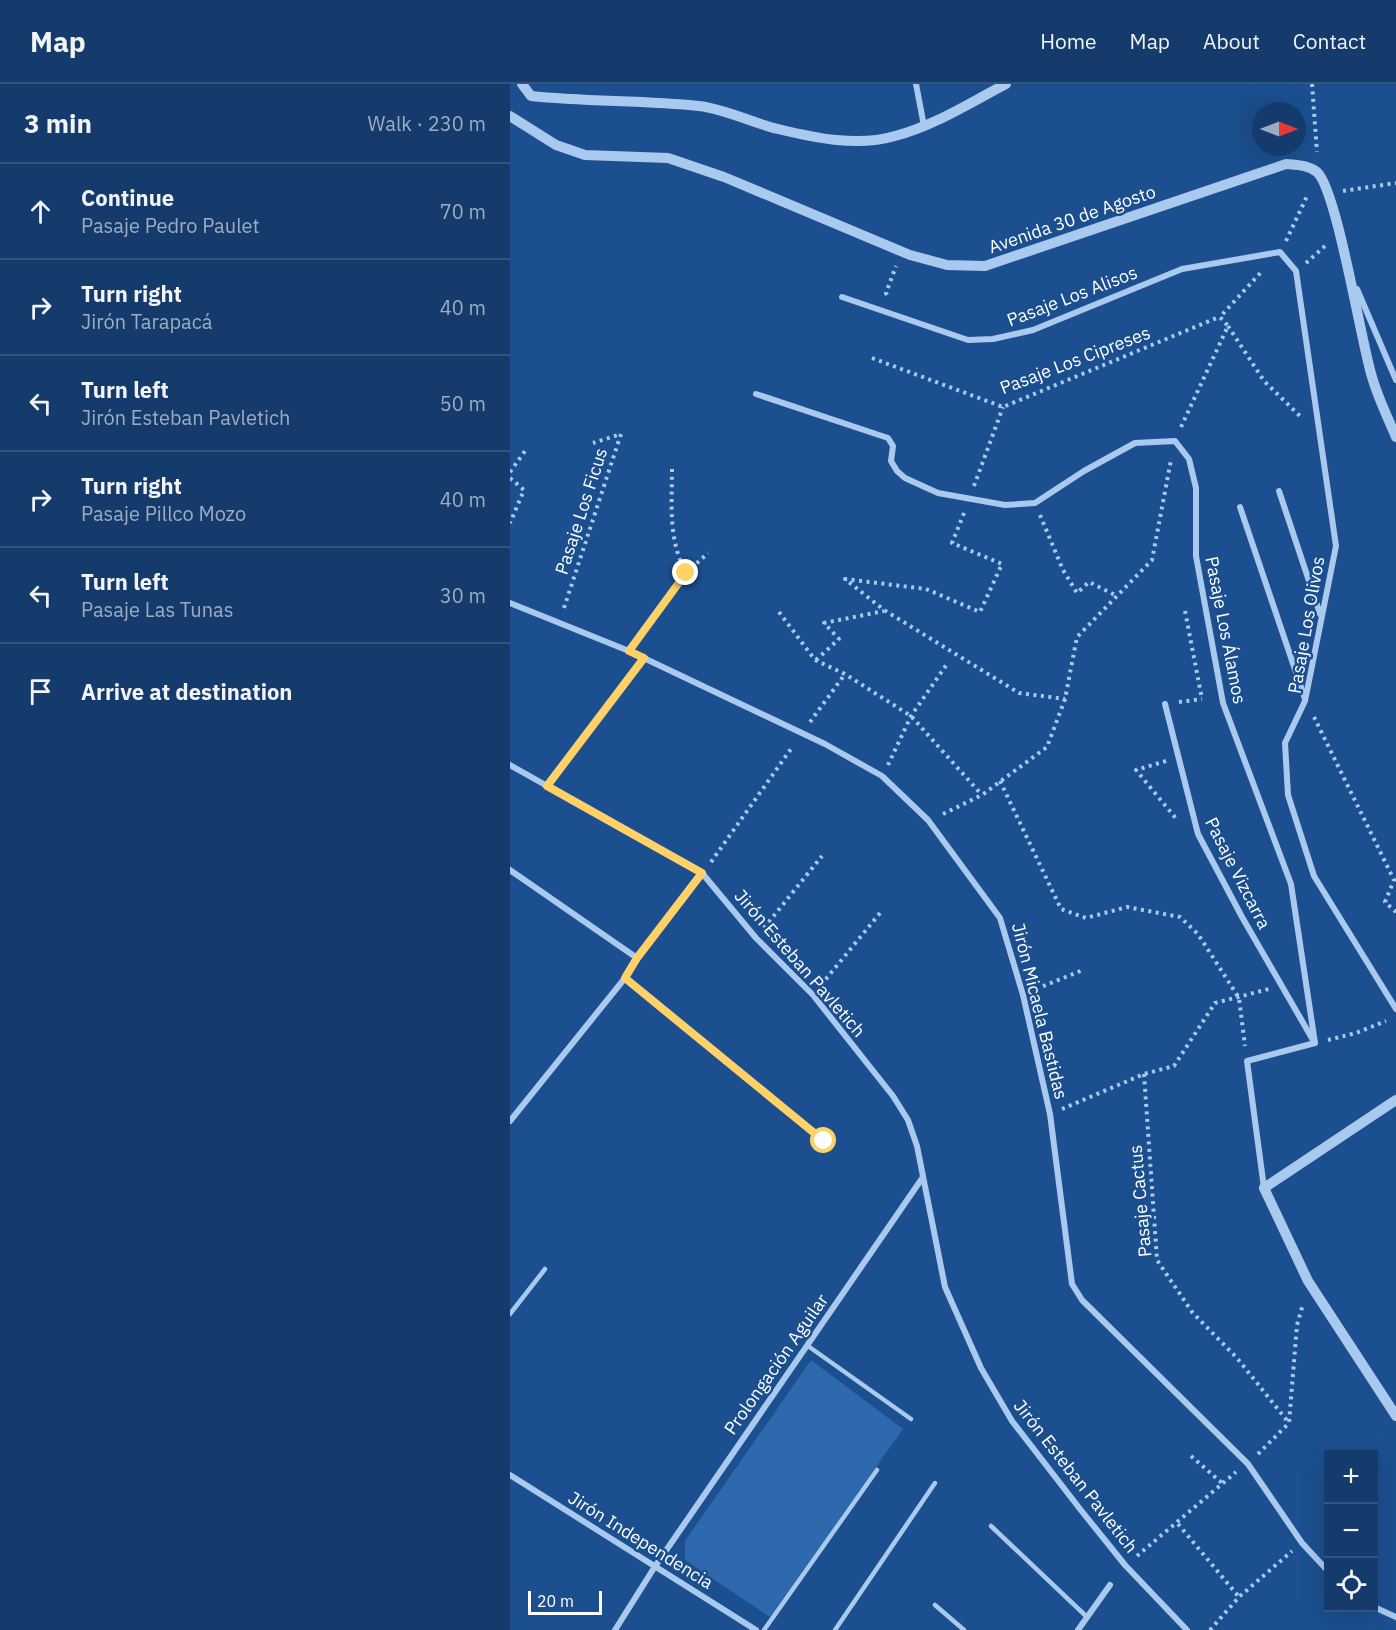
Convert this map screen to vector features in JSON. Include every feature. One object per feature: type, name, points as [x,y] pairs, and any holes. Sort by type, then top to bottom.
[{"type":"street","points":[[522,84],[531,96],[588,102],[701,106],[777,129],[831,139],[862,141],[894,137],[924,126],[1006,84]]},
{"type":"street","points":[[916,84],[924,126]]},
{"type":"street","name":"Avenida 30 de Agosto","points":[[510,116],[555,145],[585,155],[668,158],[724,177],[902,252],[947,265],[985,266],[1286,165],[1305,166],[1318,173]]},
{"type":"street","points":[[1318,173],[1340,234],[1372,378],[1396,437]]},
{"type":"street","points":[[1280,252],[1296,271]]},
{"type":"street","name":"Pasaje Los Alisos","points":[[842,297],[900,319],[968,340],[1010,337],[1182,269],[1280,252]]},
{"type":"street","points":[[1346,264],[1396,380]]},
{"type":"street","name":"Pasaje Los Olivos","points":[[1296,271],[1336,546],[1305,701]]},
{"type":"street","points":[[756,394],[888,438],[892,446],[891,461],[897,471],[938,493],[1005,505],[1035,503],[1084,471],[1135,443],[1175,441]]},
{"type":"street","name":"Pasaje Los Álamos","points":[[1175,441],[1189,459],[1196,489],[1196,556],[1223,703],[1291,884],[1315,1043]]},
{"type":"street","points":[[1279,490],[1321,615]]},
{"type":"street","points":[[1240,507],[1305,701],[1285,743],[1288,795],[1314,876],[1396,1009]]},
{"type":"street","name":"Jirón Micaela Bastidas","points":[[510,603],[629,651],[882,776],[928,820],[1000,918],[1023,995],[1050,1114],[1068,1262],[1077,1292],[1082,1300],[1248,1464],[1302,1543],[1324,1566]]},
{"type":"street","name":"Pasaje Vizcarra","points":[[1165,704],[1198,834],[1242,917],[1315,1043]]},
{"type":"street","name":"Jirón Esteban Pavletich","points":[[510,765],[702,873],[756,939],[813,995],[893,1096],[908,1120],[917,1146],[945,1287],[981,1368],[1012,1421],[1080,1509],[1125,1565],[1187,1630]]},
{"type":"street","points":[[510,870],[637,958],[625,978],[510,1121]]},
{"type":"street","points":[[625,978],[824,1141]]},
{"type":"street","points":[[1315,1043],[1247,1061],[1264,1188],[1308,1281],[1396,1416]]},
{"type":"street","points":[[1264,1188],[1396,1100]]},
{"type":"street","name":"Prolongación Aguilar","points":[[615,1630],[654,1568],[923,1177]]},
{"type":"street","name":"Jirón Independencia","points":[[510,1475],[654,1568],[756,1630]]},
{"type":"street","points":[[1078,1630],[1110,1585]]},
{"type":"street","points":[[1378,1609],[1396,1617]]},
{"type":"lane","points":[[510,1314],[545,1269]]},
{"type":"lane","points":[[808,1346],[911,1419]]},
{"type":"lane","points":[[764,1630],[877,1470]]},
{"type":"lane","points":[[835,1630],[935,1483]]},
{"type":"lane","points":[[991,1526],[1087,1617]]},
{"type":"lane","points":[[935,1605],[964,1630]]},
{"type":"path","points":[[1312,84],[1318,173],[1280,252],[1220,317],[1264,381],[1321,437]]},
{"type":"path","points":[[1327,193],[1396,183]]},
{"type":"path","points":[[1296,271],[1340,234]]},
{"type":"path","points":[[900,319],[904,307],[886,293],[902,252]]},
{"type":"path","name":"Pasaje Los Cipreses","points":[[872,358],[1003,407],[1220,317]]},
{"type":"path","points":[[928,820],[982,795],[1047,747],[1065,699],[1077,637],[1152,560],[1175,441],[1228,326]]},
{"type":"path","points":[[1003,407],[952,543],[1002,564],[980,612],[926,589],[845,579],[884,610],[1019,693],[1065,699]]},
{"type":"path","name":"Pasaje Los Ficus","points":[[559,624],[621,434],[593,442]]},
{"type":"path","points":[[510,472],[525,451]]},
{"type":"path","points":[[672,469],[672,527],[676,553],[686,573]]},
{"type":"path","points":[[510,478],[524,490],[510,523]]},
{"type":"path","points":[[1035,503],[1063,570],[1077,593],[1089,582],[1117,596]]},
{"type":"path","points":[[629,651],[686,573],[708,553]]},
{"type":"path","points":[[815,660],[839,639],[824,623],[884,610]]},
{"type":"path","points":[[1185,611],[1202,699]]},
{"type":"path","points":[[779,612],[815,660],[845,674],[911,716],[982,795]]},
{"type":"path","points":[[547,786],[644,658]]},
{"type":"path","points":[[882,776],[911,716],[948,664]]},
{"type":"path","points":[[637,958],[702,873],[845,674]]},
{"type":"path","points":[[1165,704],[1202,699],[1223,703]]},
{"type":"path","name":"Pasaje Los Olivos","points":[[1305,701],[1394,880],[1385,902],[1396,912]]},
{"type":"path","points":[[1136,770],[1178,758]]},
{"type":"path","points":[[1000,781],[1061,909],[1086,918],[1128,907],[1180,917],[1198,934],[1239,998],[1247,1061]]},
{"type":"path","points":[[756,939],[822,856]]},
{"type":"path","points":[[813,995],[880,913]]},
{"type":"path","points":[[1023,995],[1083,970]]},
{"type":"path","points":[[1050,1114],[1144,1074],[1174,1066],[1215,1003],[1239,998]]},
{"type":"path","points":[[1315,1043],[1356,1033],[1396,1017]]},
{"type":"path","name":"Pasaje Cactus","points":[[1144,1074],[1157,1260],[1192,1312],[1237,1358],[1289,1423]]},
{"type":"path","points":[[1191,1456],[1222,1483]]},
{"type":"path","points":[[1178,1523],[1239,1598]]},
{"type":"path","points":[[1210,1630],[1239,1598],[1302,1543]]},
{"type":"shaded area","points":[[811,1360],[903,1429],[770,1617],[685,1560],[685,1541]]},
{"type":"route","points":[[686,573],[629,651],[644,658],[547,786],[702,873],[637,958],[625,978],[824,1141]]}]
